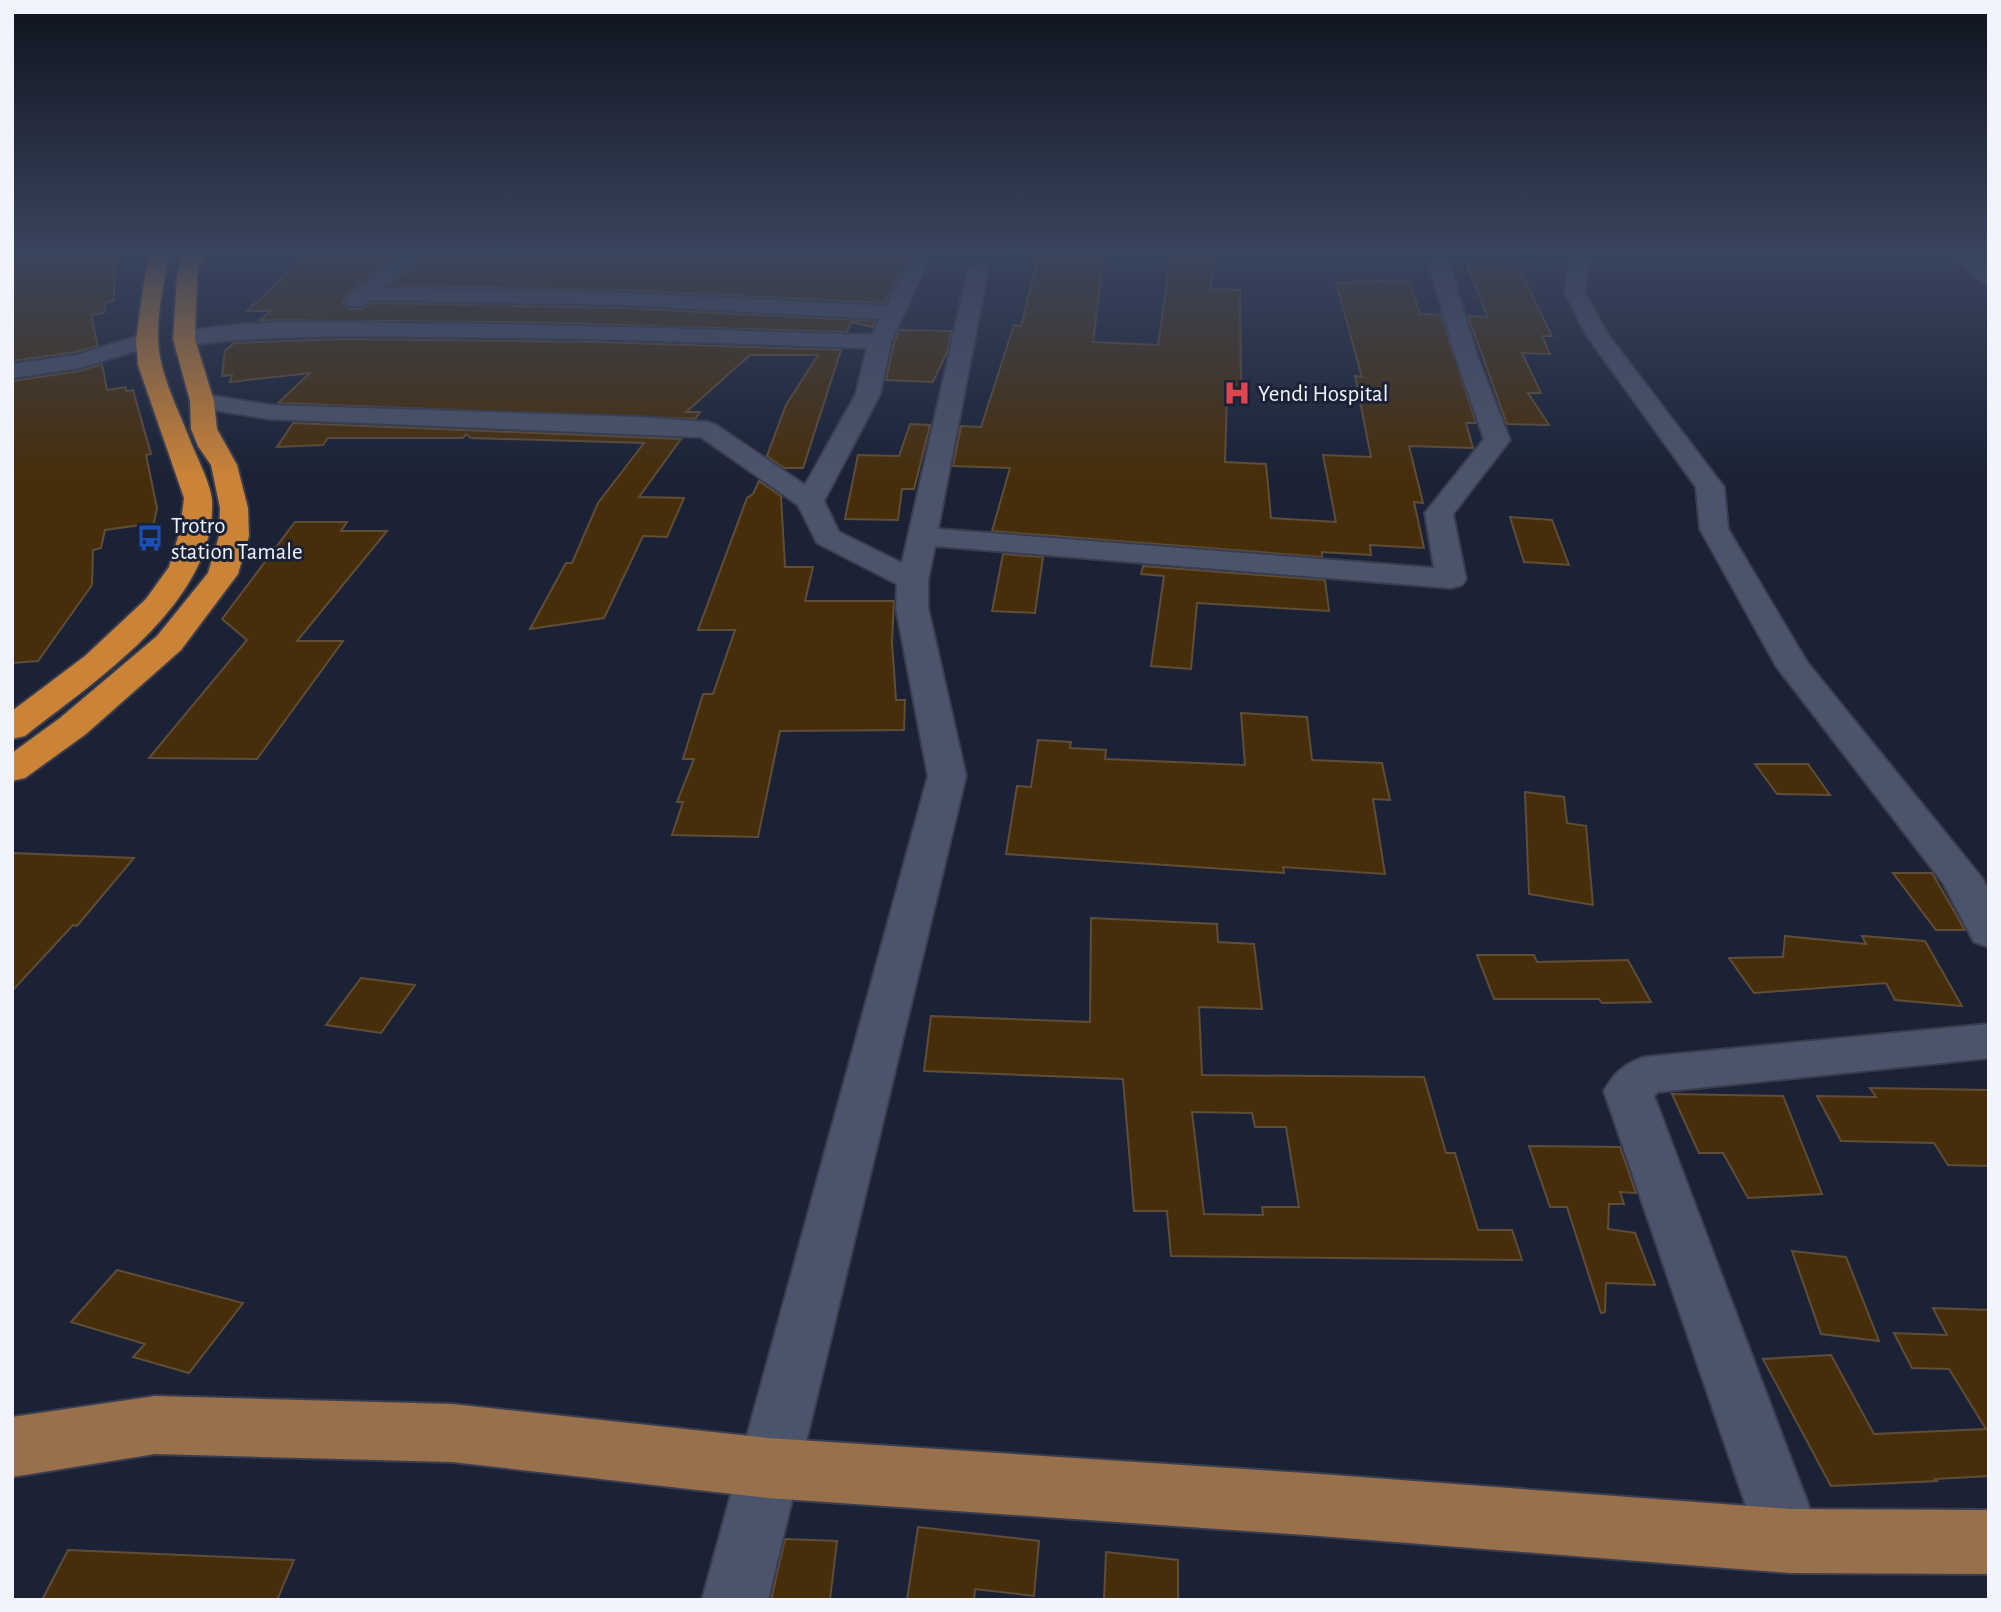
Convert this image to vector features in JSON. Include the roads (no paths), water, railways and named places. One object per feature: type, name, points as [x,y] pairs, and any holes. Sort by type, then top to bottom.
[{"type":"highway","points":[[12,728],[107,653],[157,606],[184,567],[194,530],[198,498],[148,350],[150,325]]},
{"type":"highway","points":[[12,770],[73,726],[169,643],[223,574],[233,536],[234,508],[224,465],[211,446],[204,429],[202,401],[184,339],[185,325]]},
{"type":"highway","points":[[148,350],[184,339]]},
{"type":"main road","points":[[12,1447],[155,1425],[452,1433],[768,1468],[1306,1504],[1790,1541],[1989,1542]]},
{"type":"street","points":[[322,330],[328,325]]},
{"type":"street","points":[[810,501],[868,394],[880,342],[888,325]]},
{"type":"street","points":[[735,1600],[947,776],[912,608],[913,580],[967,325]]},
{"type":"street","points":[[923,536],[1451,579],[1439,513],[1497,440],[1457,325]]},
{"type":"street","points":[[1592,325],[1710,486],[1714,529],[1793,666],[1961,878],[1989,932]]},
{"type":"street","points":[[184,339],[229,332],[529,330],[880,342]]},
{"type":"street","points":[[12,371],[148,350]]},
{"type":"street","points":[[202,401],[270,412],[639,425],[707,430],[810,501],[827,537],[913,580]]},
{"type":"street","points":[[1790,1541],[1628,1091],[1645,1075],[1989,1041]]},
{"type":"place","name":"Yendi Hospital","points":[[1237,393]]},
{"type":"place","name":"Trotro station Tamale","points":[[150,538]]}]
